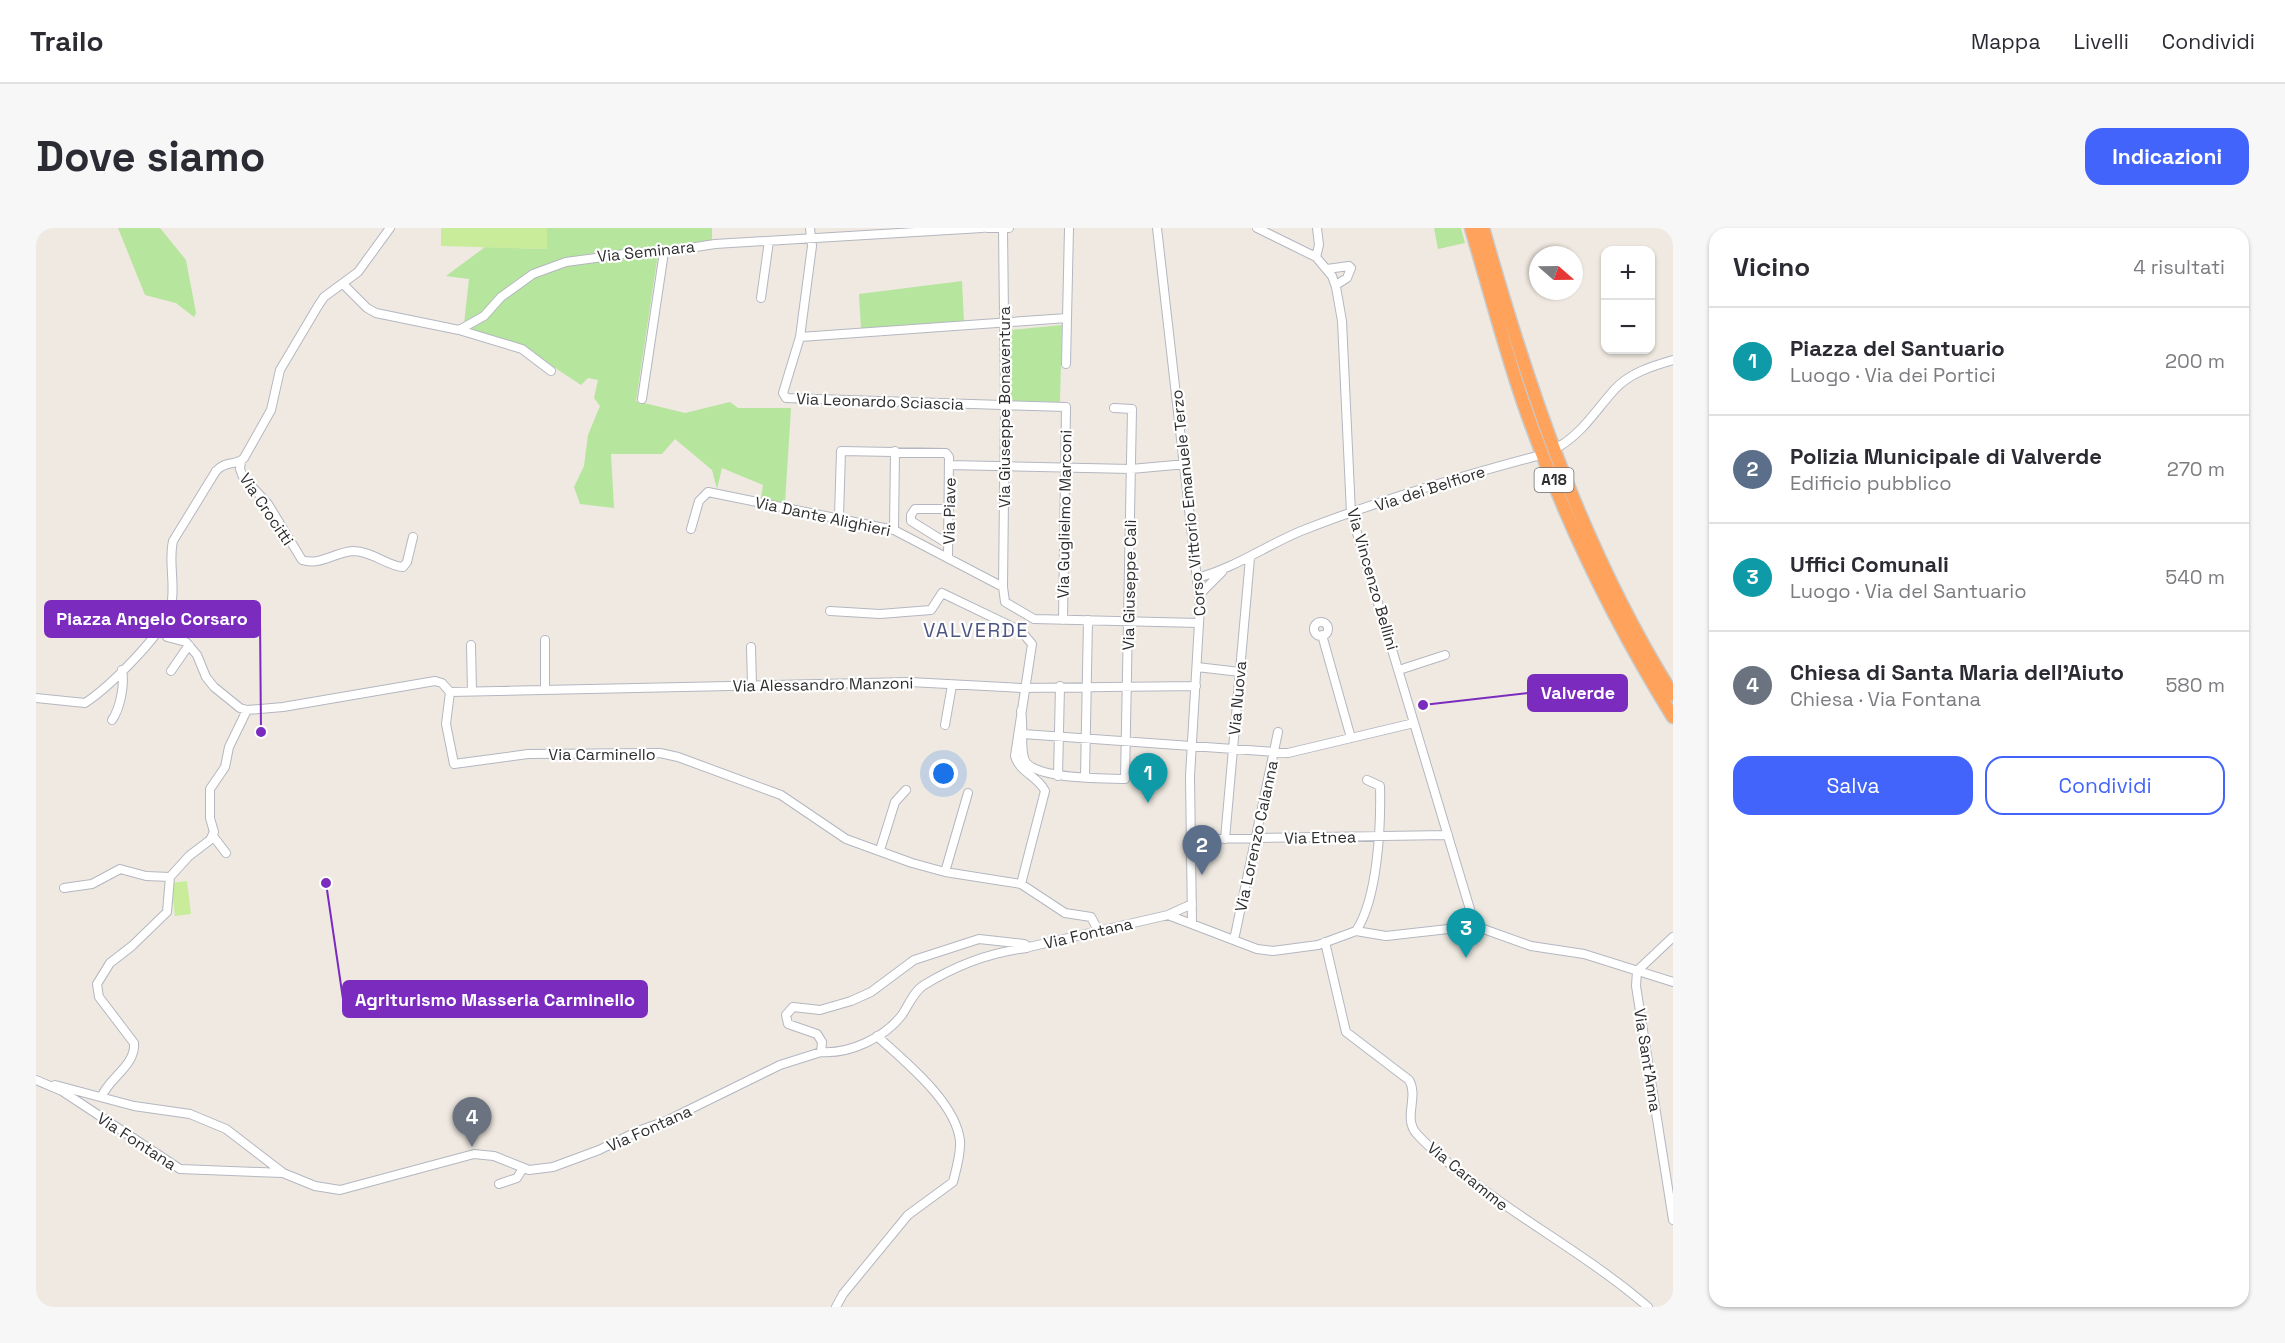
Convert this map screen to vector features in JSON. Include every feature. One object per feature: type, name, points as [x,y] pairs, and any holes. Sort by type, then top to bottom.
[{"type":"highway","name":"A18","points":[[1472,228],[1508,357],[1542,451],[1611,609],[1673,717]]},
{"type":"highway","name":"A18","points":[[1483,228],[1529,384],[1559,464],[1621,603],[1673,694]]},
{"type":"street","points":[[36,698],[85,703],[122,670],[163,626],[172,605],[173,541],[216,471],[222,464],[241,461],[266,420],[280,370],[313,312],[324,297],[344,285],[358,272],[390,228]]},
{"type":"street","name":"Via Leonardo Sciascia","points":[[810,228],[812,246],[800,337],[783,393],[786,398],[1066,407]]},
{"type":"street","name":"Via Seminara","points":[[459,330],[484,316],[508,290],[547,267],[597,256],[664,252],[715,244],[982,228]]},
{"type":"street","points":[[987,228],[1009,228]]},
{"type":"street","name":"Via Giuseppe Bonaventura","points":[[1003,228],[1005,405],[1003,587]]},
{"type":"street","points":[[1066,364],[1069,228]]},
{"type":"street","name":"Corso Vittorio Emanuele Terzo","points":[[1157,228],[1186,464],[1199,595],[1192,746],[1192,923]]},
{"type":"street","name":"Via Vincenzo Bellini","points":[[1257,228],[1316,257],[1327,269],[1336,285],[1342,321],[1351,513],[1475,926]]},
{"type":"street","points":[[1316,257],[1319,245],[1317,228]]},
{"type":"street","points":[[761,298],[769,241]]},
{"type":"street","points":[[642,399],[664,252]]},
{"type":"street","points":[[1327,269],[1351,268],[1347,278],[1336,285]]},
{"type":"street","points":[[344,285],[368,309],[376,313],[459,330],[522,349],[551,371]]},
{"type":"street","points":[[800,337],[1067,318]]},
{"type":"street","points":[[1560,446],[1588,424],[1624,381],[1651,367],[1673,360]]},
{"type":"street","name":"Via Guglielmo Marconi","points":[[1063,620],[1066,407]]},
{"type":"street","name":"Via Giuseppe Calì","points":[[1085,777],[1125,779],[1132,409],[1114,408]]},
{"type":"street","points":[[894,530],[895,451]]},
{"type":"street","points":[[839,516],[841,452],[941,451],[949,457],[949,465],[1005,467],[1131,469],[1186,464]]},
{"type":"street","name":"Via dei Belfiore","points":[[1226,569],[1297,533],[1351,513],[1537,456]]},
{"type":"street","name":"Via Crocitti","points":[[241,461],[240,469],[243,477],[268,504],[302,560],[324,561],[353,551],[379,556],[403,567],[407,562],[413,537]]},
{"type":"street","name":"Via Piave","points":[[948,557],[949,465]]},
{"type":"street","name":"Via Dante Alighieri","points":[[691,529],[699,501],[708,492],[839,516],[894,530],[1003,587]]},
{"type":"street","points":[[948,544],[911,521],[911,515],[915,509],[949,509]]},
{"type":"street","name":"Via Nuova","points":[[1225,839],[1250,558]]},
{"type":"street","points":[[1197,578],[1226,569]]},
{"type":"street","points":[[1199,595],[1226,569]]},
{"type":"street","points":[[1003,587],[1005,602],[1034,619],[1199,623]]},
{"type":"street","points":[[830,611],[880,614],[931,610],[942,593],[1028,636],[1032,644],[1014,748],[1017,764],[1045,791],[1022,884]]},
{"type":"street","points":[[1021,711],[1024,760],[1028,766],[1058,776],[1085,777],[1088,620]]},
{"type":"street","points":[[163,626],[167,637],[182,639],[189,645],[214,687],[240,708],[247,710],[283,707],[435,681],[442,682],[450,692]]},
{"type":"street","points":[[1322,635],[1325,653],[1351,738]]},
{"type":"street","points":[[545,639],[545,689]]},
{"type":"street","points":[[171,671],[189,645]]},
{"type":"street","points":[[471,645],[472,691]]},
{"type":"street","points":[[751,647],[752,685]]},
{"type":"street","points":[[1399,670],[1444,655]]},
{"type":"street","points":[[1197,667],[1240,672]]},
{"type":"street","points":[[112,720],[117,713],[124,683],[122,670]]},
{"type":"street","name":"Via Alessandro Manzoni","points":[[450,692],[910,682],[1026,688],[1196,686]]},
{"type":"street","points":[[945,725],[952,685]]},
{"type":"street","points":[[1058,776],[1060,686]]},
{"type":"street","name":"Via Carminello","points":[[450,692],[446,730],[454,764],[528,754],[669,755],[781,795],[846,839],[912,863],[945,872],[1022,884],[1065,913],[1091,916],[1099,932]]},
{"type":"street","points":[[226,853],[213,836],[210,789],[225,767],[229,747],[247,710]]},
{"type":"street","points":[[1023,734],[1288,753],[1414,723]]},
{"type":"street","name":"Via Lorenzo Calanna","points":[[1234,940],[1278,732]]},
{"type":"street","points":[[1356,931],[1365,909],[1375,868],[1378,837],[1380,786],[1367,780]]},
{"type":"street","points":[[880,850],[895,802],[906,790]]},
{"type":"street","points":[[945,872],[968,793]]},
{"type":"street","name":"Via Etnea","points":[[1192,839],[1448,835]]},
{"type":"street","points":[[102,1096],[105,1087],[130,1059],[134,1043],[99,998],[97,984],[110,963],[132,946],[167,912],[170,877],[189,856],[213,836]]},
{"type":"street","points":[[64,888],[92,884],[120,868],[146,876],[170,877]]},
{"type":"street","name":"Via Fontana","points":[[36,1080],[48,1084],[180,1170],[283,1173],[315,1186],[340,1190],[474,1154],[494,1156],[523,1168],[541,1169],[577,1159],[723,1095],[780,1065],[821,1052],[822,1042],[817,1034],[788,1024],[786,1020],[788,1010],[798,1007],[820,1010],[850,1001],[871,992],[914,960],[979,939],[1024,944],[1029,948],[1168,915],[1192,904]]},
{"type":"street","points":[[1168,915],[1257,949],[1273,951],[1325,942],[1356,931],[1386,936],[1475,926],[1531,946],[1584,954],[1673,982]]},
{"type":"street","points":[[1637,971],[1673,937]]},
{"type":"street","name":"Via Caramme","points":[[1325,942],[1346,1032],[1409,1080],[1413,1092],[1410,1116],[1416,1132],[1451,1166],[1648,1307]]},
{"type":"street","points":[[821,1052],[832,1053],[858,1047],[877,1036],[900,1017],[921,986],[991,953],[1029,948]]},
{"type":"street","name":"Via Sant'Anna","points":[[1637,971],[1636,986],[1673,1220]]},
{"type":"street","points":[[836,1307],[843,1294],[908,1215],[953,1182],[959,1152],[958,1133],[947,1106],[877,1036]]},
{"type":"street","points":[[48,1084],[144,1108],[190,1114],[226,1129],[283,1173]]},
{"type":"street","points":[[499,1184],[517,1178],[523,1168]]},
{"type":"green space","points":[[118,228],[160,228],[186,260],[196,313],[194,317],[176,303],[145,295]]},
{"type":"green space","points":[[441,228],[547,228],[547,249],[441,246]]},
{"type":"green space","points":[[547,228],[712,228],[712,241],[667,249],[666,245],[663,245],[663,249],[603,253],[599,249],[595,250],[593,255],[542,267],[509,285],[479,314],[464,324],[469,279],[446,276],[485,247],[546,249]]},
{"type":"green space","points":[[1434,228],[1461,228],[1465,243],[1438,249]]},
{"type":"green space","points":[[658,254],[636,401],[685,413],[730,402],[738,408],[791,408],[785,503],[761,498],[763,485],[722,468],[717,489],[712,470],[675,439],[662,454],[611,454],[614,508],[580,504],[574,487],[584,466],[588,435],[600,406],[594,398],[598,380],[588,378],[581,385],[525,348],[467,329],[487,320],[504,297],[538,275],[562,266],[619,257]]},
{"type":"green space","points":[[962,281],[964,322],[861,329],[859,294]]},
{"type":"green space","points":[[1062,325],[1060,402],[1010,401],[1010,330]]},
{"type":"green space","points":[[187,881],[191,914],[175,916],[171,883]]},
{"type":"place","name":"Valverde","points":[[1423,705]]},
{"type":"place","name":"Piazza Angelo Corsaro","points":[[261,732]]},
{"type":"place","name":"Piazza del Santuario","points":[[1148,803]]},
{"type":"place","name":"Polizia Municipale di Valverde","points":[[1202,875]]},
{"type":"place","name":"Agriturismo Masseria Carminello","points":[[326,883]]},
{"type":"place","name":"Uffici Comunali","points":[[1466,958]]},
{"type":"place","name":"Chiesa di Santa Maria dell'Aiuto","points":[[472,1147]]},
{"type":"district","name":"VALVERDE","points":[[976,630]]}]
